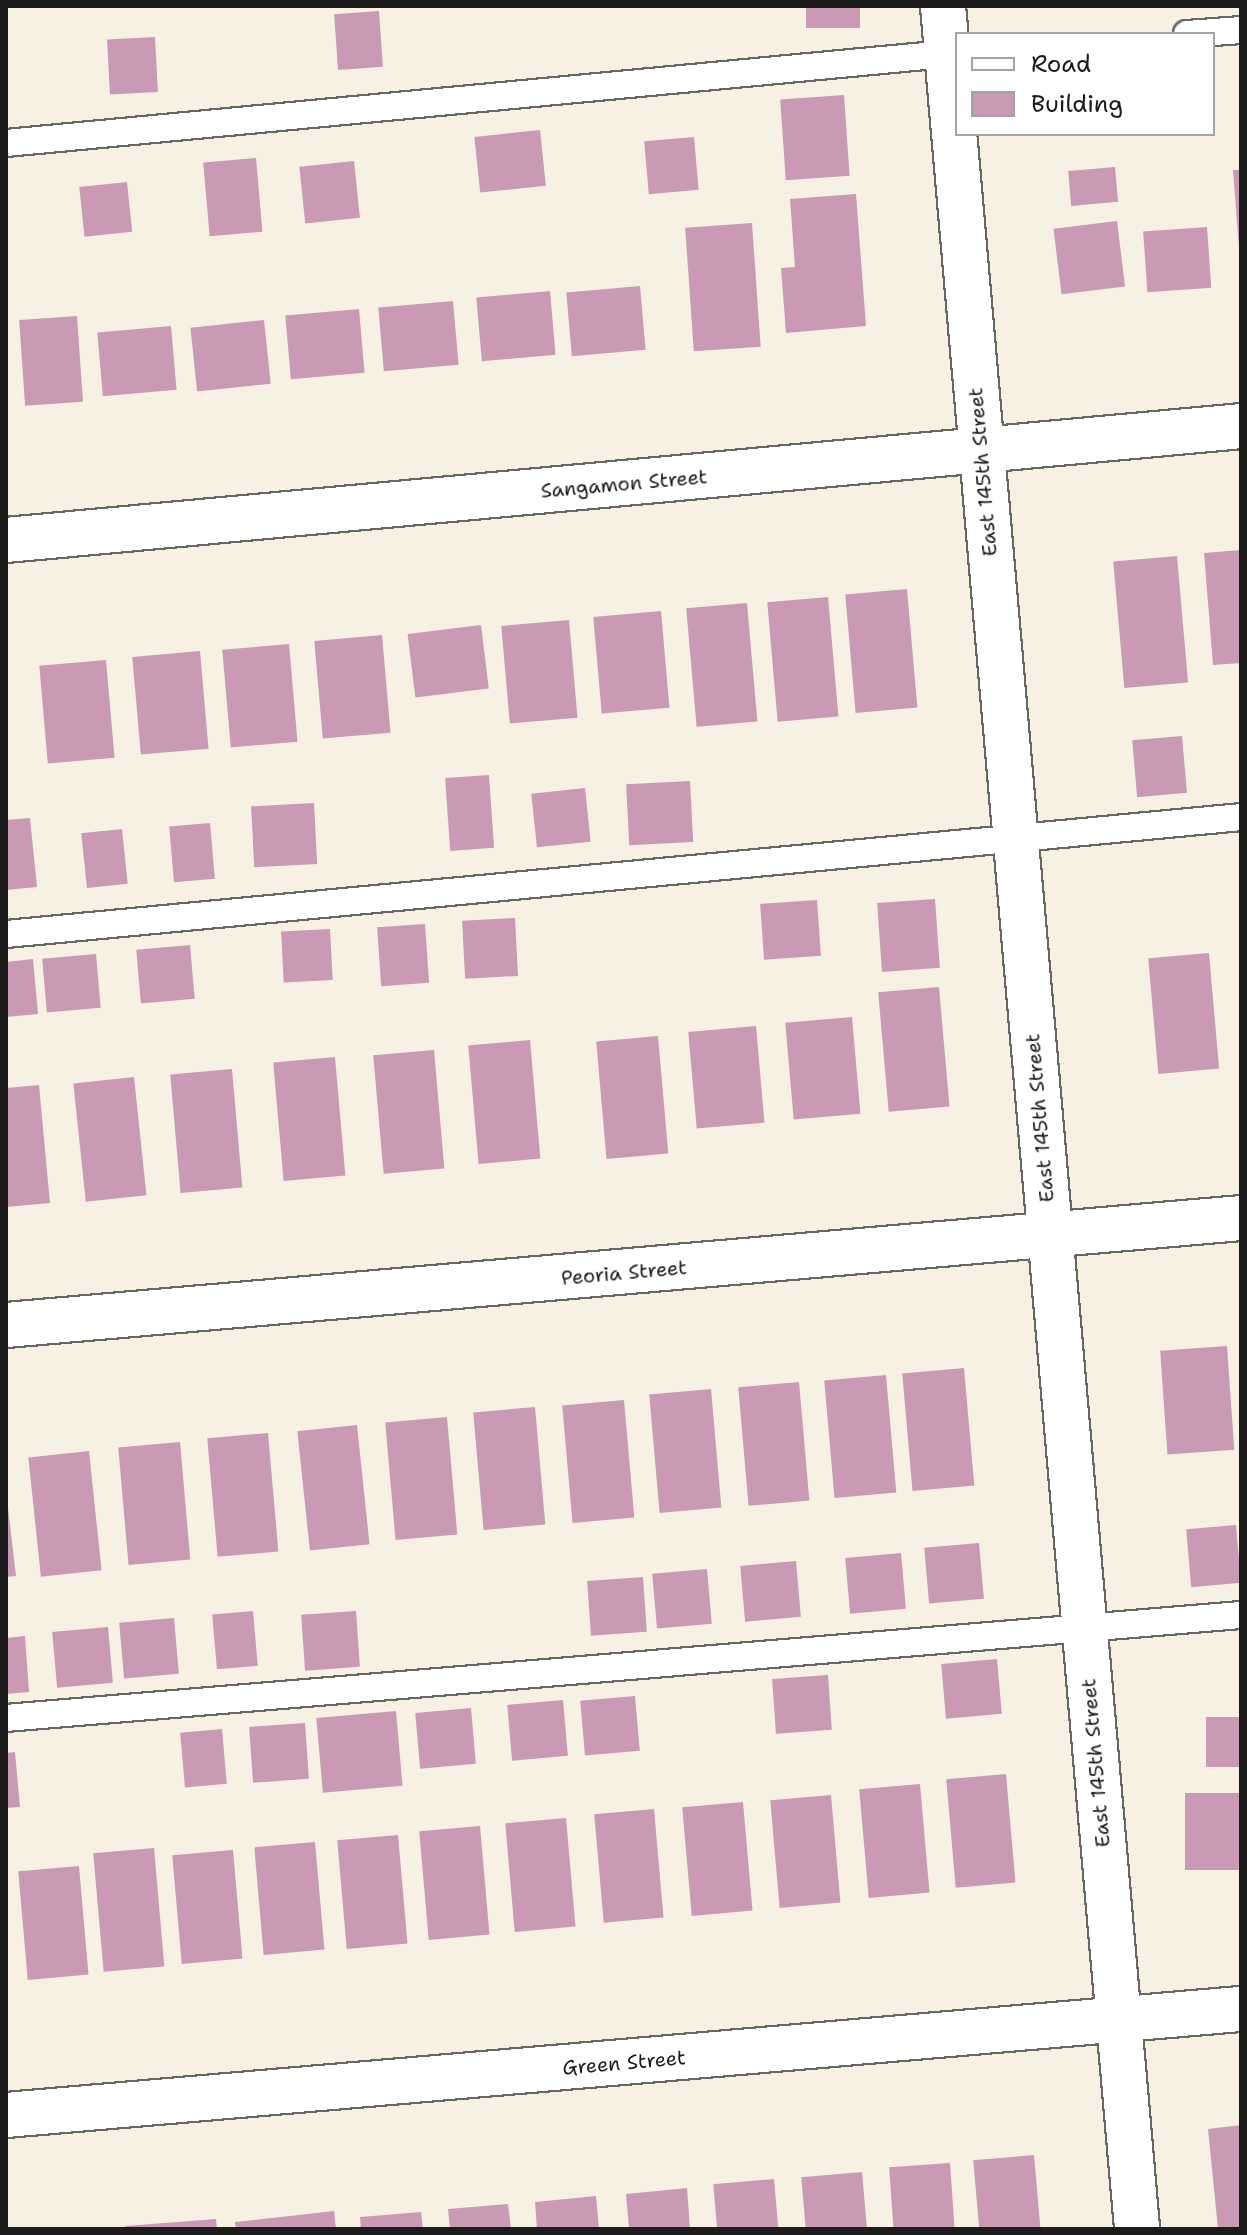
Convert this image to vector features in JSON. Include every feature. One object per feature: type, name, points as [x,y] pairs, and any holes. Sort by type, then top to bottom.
[{"type":"street","name":"East 145th Street","points":[[943,6],[952,54],[955,95]]},
{"type":"street","name":"East 145th Street","points":[[958,136],[981,451],[1137,2229]]},
{"type":"street","name":"Sangamon Street","points":[[6,540],[1241,426]]},
{"type":"street","name":"Peoria Street","points":[[6,1325],[1241,1218]]},
{"type":"street","name":"Green Street","points":[[6,2115],[1241,2009]]},
{"type":"lane","points":[[1214,32],[1241,30]]},
{"type":"lane","points":[[6,143],[952,54]]},
{"type":"lane","points":[[6,934],[1241,817]]},
{"type":"lane","points":[[6,1718],[1085,1631],[1241,1615]]},
{"type":"building","points":[[806,6],[860,6],[860,28],[806,28]]},
{"type":"building","points":[[379,11],[383,67],[338,70],[334,14]]},
{"type":"building","points":[[155,37],[158,92],[110,94],[107,40]]},
{"type":"building","points":[[844,95],[850,176],[786,180],[780,99]]},
{"type":"building","points":[[540,130],[546,186],[480,193],[474,137]]},
{"type":"building","points":[[694,137],[699,190],[649,194],[644,141]]},
{"type":"building","points":[[256,158],[262,232],[210,236],[203,163]]},
{"type":"building","points":[[354,161],[360,218],[305,223],[299,167]]},
{"type":"building","points":[[1115,167],[1118,202],[1071,206],[1068,171]]},
{"type":"building","points":[[1233,170],[1241,170],[1239,248]]},
{"type":"building","points":[[127,182],[132,232],[84,237],[79,187]]},
{"type":"building","points":[[856,194],[866,326],[786,333],[781,268],[795,267],[790,199]]},
{"type":"building","points":[[1117,221],[1125,287],[1062,294],[1053,229]]},
{"type":"building","points":[[752,223],[761,347],[694,351],[685,228]]},
{"type":"building","points":[[1207,227],[1211,288],[1147,292],[1143,231]]},
{"type":"building","points":[[640,286],[646,350],[572,356],[566,292]]},
{"type":"building","points":[[550,291],[556,355],[482,361],[476,297]]},
{"type":"building","points":[[453,301],[459,365],[384,371],[378,308]]},
{"type":"building","points":[[359,309],[365,373],[291,379],[285,315]]},
{"type":"building","points":[[77,316],[83,402],[25,406],[19,320]]},
{"type":"building","points":[[264,320],[271,384],[197,391],[190,328]]},
{"type":"building","points":[[171,326],[177,390],[103,396],[97,332]]},
{"type":"building","points":[[1241,550],[1241,663],[1213,665],[1204,553]]},
{"type":"building","points":[[1177,556],[1188,683],[1124,688],[1113,562]]},
{"type":"building","points":[[907,589],[917,708],[856,713],[845,594]]},
{"type":"building","points":[[828,597],[838,717],[778,722],[767,602]]},
{"type":"building","points":[[747,603],[757,722],[697,727],[686,608]]},
{"type":"building","points":[[661,611],[669,708],[602,714],[593,617]]},
{"type":"building","points":[[569,620],[578,718],[510,724],[501,626]]},
{"type":"building","points":[[481,625],[489,689],[415,698],[408,634]]},
{"type":"building","points":[[382,635],[391,733],[323,739],[314,641]]},
{"type":"building","points":[[289,644],[298,742],[231,747],[222,650]]},
{"type":"building","points":[[200,651],[209,749],[141,755],[132,657]]},
{"type":"building","points":[[106,660],[115,758],[48,763],[39,666]]},
{"type":"building","points":[[1182,736],[1187,793],[1137,797],[1132,740]]},
{"type":"building","points":[[489,775],[494,848],[450,851],[445,778]]},
{"type":"building","points":[[690,781],[693,842],[629,845],[626,784]]},
{"type":"building","points":[[585,788],[591,842],[537,847],[531,794]]},
{"type":"building","points":[[314,803],[317,864],[254,867],[251,806]]},
{"type":"building","points":[[30,818],[37,887],[6,890],[6,820]]},
{"type":"building","points":[[210,823],[215,879],[174,882],[169,827]]},
{"type":"building","points":[[122,829],[128,884],[87,888],[81,833]]},
{"type":"building","points":[[935,899],[940,968],[882,972],[877,903]]},
{"type":"building","points":[[817,900],[821,956],[764,960],[760,904]]},
{"type":"building","points":[[515,918],[518,976],[465,979],[462,921]]},
{"type":"building","points":[[425,924],[429,983],[381,986],[377,927]]},
{"type":"building","points":[[330,929],[333,980],[284,982],[281,932]]},
{"type":"building","points":[[190,945],[195,999],[141,1004],[136,950]]},
{"type":"building","points":[[1209,953],[1219,1069],[1158,1074],[1148,958]]},
{"type":"building","points":[[96,954],[101,1008],[47,1013],[42,959]]},
{"type":"building","points":[[33,959],[38,1014],[6,1017],[6,962]]},
{"type":"building","points":[[939,987],[949,1107],[889,1112],[878,992]]},
{"type":"building","points":[[852,1017],[860,1114],[794,1119],[785,1023]]},
{"type":"building","points":[[756,1026],[764,1123],[697,1129],[688,1032]]},
{"type":"building","points":[[658,1036],[668,1154],[607,1159],[596,1041]]},
{"type":"building","points":[[530,1040],[540,1159],[479,1164],[468,1045]]},
{"type":"building","points":[[434,1050],[444,1169],[384,1174],[373,1055]]},
{"type":"building","points":[[335,1057],[345,1176],[284,1181],[273,1062]]},
{"type":"building","points":[[232,1069],[242,1188],[181,1193],[170,1074]]},
{"type":"building","points":[[134,1077],[146,1195],[86,1202],[73,1083]]},
{"type":"building","points":[[39,1085],[50,1203],[6,1207],[6,1088]]},
{"type":"building","points":[[1227,1346],[1234,1450],[1167,1454],[1160,1351]]},
{"type":"building","points":[[964,1368],[974,1486],[913,1491],[902,1373]]},
{"type":"building","points":[[886,1375],[896,1493],[835,1498],[824,1380]]},
{"type":"building","points":[[799,1382],[809,1501],[749,1506],[738,1387]]},
{"type":"building","points":[[711,1389],[721,1508],[660,1513],[649,1394]]},
{"type":"building","points":[[624,1400],[634,1518],[573,1523],[562,1405]]},
{"type":"building","points":[[535,1407],[545,1525],[484,1530],[473,1412]]},
{"type":"building","points":[[447,1417],[457,1535],[396,1540],[385,1422]]},
{"type":"building","points":[[357,1425],[370,1544],[310,1551],[297,1431]]},
{"type":"building","points":[[268,1433],[278,1552],[218,1557],[207,1438]]},
{"type":"building","points":[[180,1442],[190,1560],[129,1565],[118,1447]]},
{"type":"building","points":[[89,1451],[102,1570],[41,1577],[28,1457]]},
{"type":"building","points":[[6,1491],[16,1576],[6,1577]]},
{"type":"building","points":[[1236,1525],[1241,1583],[1191,1587],[1186,1529]]},
{"type":"building","points":[[979,1543],[984,1599],[929,1604],[924,1548]]},
{"type":"building","points":[[901,1553],[906,1609],[850,1614],[845,1558]]},
{"type":"building","points":[[796,1561],[801,1617],[745,1622],[740,1566]]},
{"type":"building","points":[[707,1569],[712,1624],[657,1629],[652,1574]]},
{"type":"building","points":[[643,1577],[647,1632],[591,1636],[587,1581]]},
{"type":"building","points":[[253,1611],[258,1666],[217,1669],[212,1615]]},
{"type":"building","points":[[356,1611],[360,1667],[305,1671],[301,1615]]},
{"type":"building","points":[[174,1618],[179,1674],[124,1679],[119,1623]]},
{"type":"building","points":[[108,1627],[113,1683],[57,1688],[52,1632]]},
{"type":"building","points":[[25,1636],[29,1692],[6,1694],[6,1638]]},
{"type":"building","points":[[997,1659],[1002,1714],[946,1719],[941,1664]]},
{"type":"building","points":[[828,1675],[832,1730],[776,1734],[772,1679]]},
{"type":"building","points":[[635,1696],[640,1751],[585,1756],[580,1701]]},
{"type":"building","points":[[563,1700],[568,1756],[512,1761],[507,1705]]},
{"type":"building","points":[[471,1708],[476,1764],[420,1769],[415,1713]]},
{"type":"building","points":[[396,1711],[403,1786],[323,1793],[316,1718]]},
{"type":"building","points":[[1206,1717],[1241,1717],[1241,1767],[1206,1767]]},
{"type":"building","points":[[305,1723],[309,1779],[253,1783],[249,1727]]},
{"type":"building","points":[[222,1729],[227,1784],[185,1787],[180,1733]]},
{"type":"building","points":[[15,1752],[20,1807],[6,1808],[6,1753]]},
{"type":"building","points":[[1006,1774],[1015,1883],[956,1888],[946,1779]]},
{"type":"building","points":[[920,1784],[929,1893],[869,1898],[859,1789]]},
{"type":"building","points":[[1185,1793],[1241,1793],[1241,1870],[1185,1870]]},
{"type":"building","points":[[831,1795],[840,1903],[780,1908],[770,1800]]},
{"type":"building","points":[[743,1802],[752,1911],[692,1916],[682,1807]]},
{"type":"building","points":[[654,1809],[663,1918],[604,1923],[594,1814]]},
{"type":"building","points":[[566,1818],[575,1927],[515,1932],[505,1823]]},
{"type":"building","points":[[480,1826],[489,1935],[429,1940],[419,1831]]},
{"type":"building","points":[[398,1835],[407,1944],[347,1949],[337,1840]]},
{"type":"building","points":[[315,1842],[324,1950],[264,1955],[254,1847]]},
{"type":"building","points":[[154,1848],[164,1967],[104,1972],[93,1853]]},
{"type":"building","points":[[233,1850],[242,1959],[182,1964],[172,1855]]},
{"type":"building","points":[[79,1866],[88,1975],[28,1980],[18,1871]]},
{"type":"building","points":[[1241,2125],[1241,2229],[1218,2229],[1208,2129]]},
{"type":"building","points":[[1034,2155],[1040,2229],[979,2229],[973,2160]]},
{"type":"building","points":[[950,2163],[955,2229],[893,2229],[889,2167]]},
{"type":"building","points":[[862,2172],[867,2229],[806,2229],[801,2177]]},
{"type":"building","points":[[774,2179],[778,2229],[717,2229],[713,2184]]},
{"type":"building","points":[[687,2188],[690,2229],[629,2229],[626,2194]]},
{"type":"building","points":[[596,2196],[599,2229],[537,2229],[535,2202]]},
{"type":"building","points":[[508,2204],[511,2229],[450,2229],[448,2209]]},
{"type":"building","points":[[334,2211],[336,2229],[236,2229],[235,2222]]},
{"type":"building","points":[[421,2212],[423,2229],[361,2229],[360,2217]]},
{"type":"building","points":[[216,2219],[217,2229],[125,2229],[125,2226]]}]
